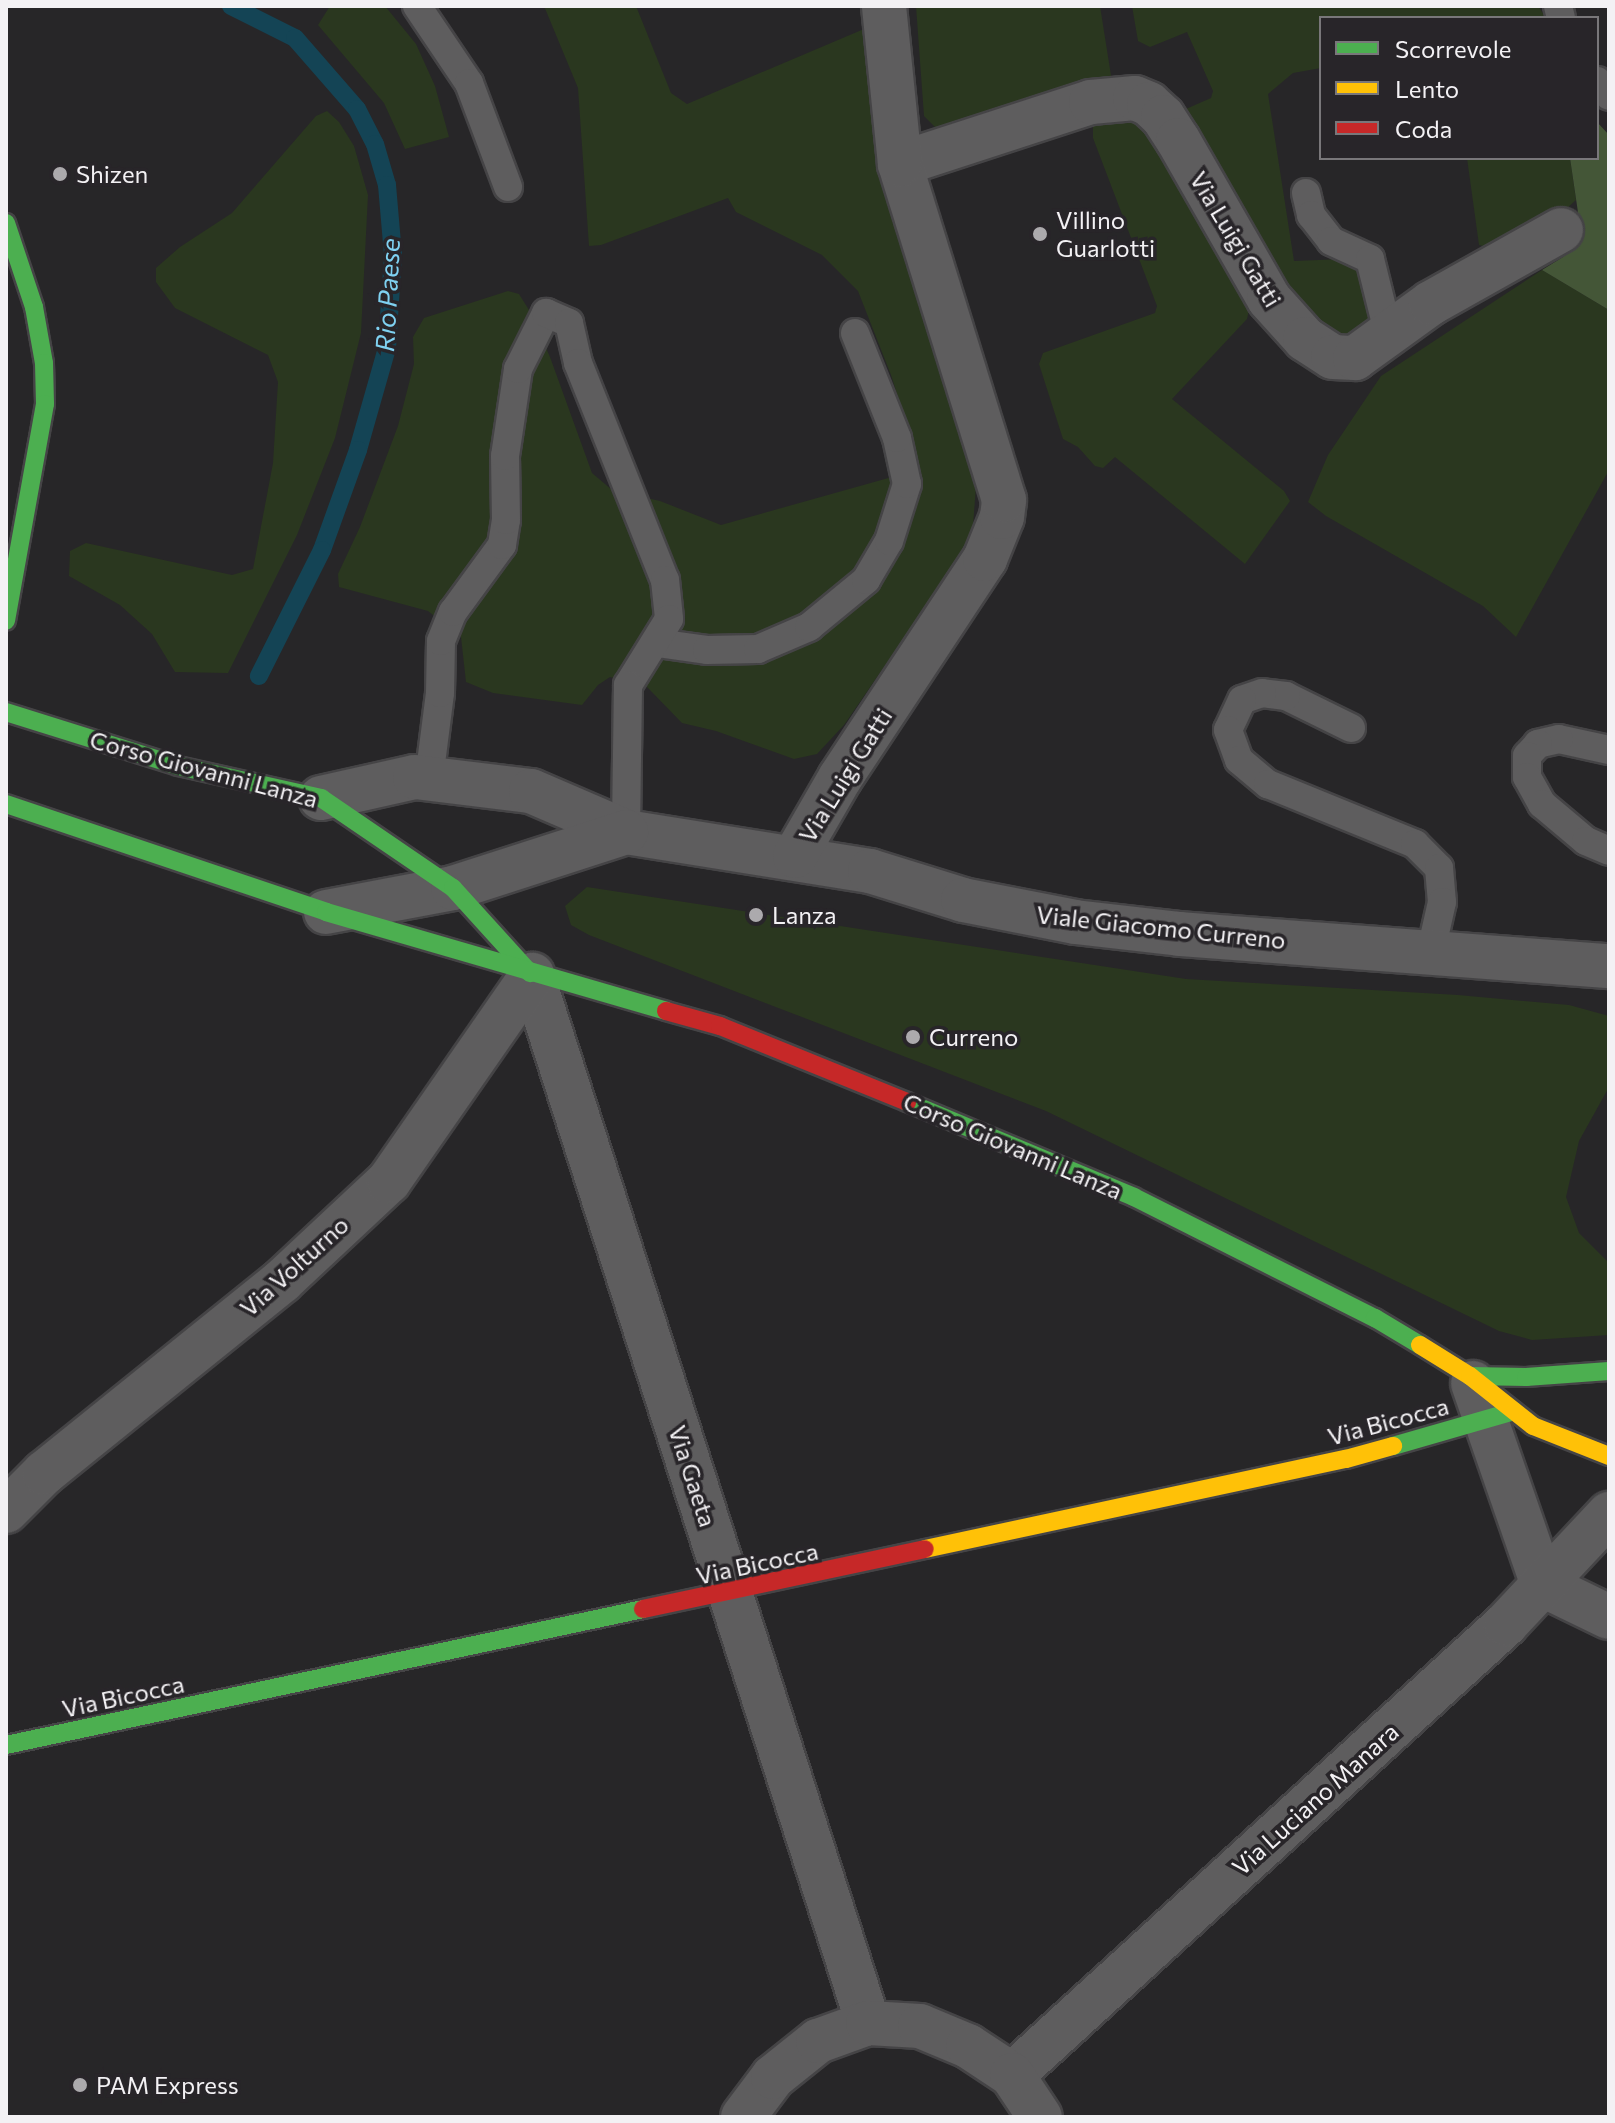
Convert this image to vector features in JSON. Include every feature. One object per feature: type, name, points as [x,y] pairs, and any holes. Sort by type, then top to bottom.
[{"type":"street","name":"Via Luigi Gatti","points":[[795,856],[840,778],[985,559],[1002,517],[1004,500],[900,164],[884,6]]},
{"type":"street","name":"Via Luigi Gatti","points":[[900,164],[1091,102],[1135,98],[1163,117],[1269,299],[1295,329],[1333,357],[1355,358],[1431,303],[1561,230]]},
{"type":"street","points":[[6,223],[34,307],[44,363],[45,404],[6,621]]},
{"type":"street","name":"Corso Giovanni Lanza","points":[[6,712],[178,766],[321,798],[453,888],[532,975]]},
{"type":"street","name":"Viale Giacomo Curreno","points":[[321,798],[415,777],[531,791],[626,832],[795,856],[870,871],[963,900],[1075,922],[1180,934],[1609,966]]},
{"type":"street","name":"Corso Giovanni Lanza","points":[[6,804],[326,912],[532,975],[720,1026],[1134,1197],[1375,1318],[1470,1376]]},
{"type":"street","name":"Viale Giacomo Curreno","points":[[326,912],[453,888],[626,832]]},
{"type":"street","name":"Via Volturno","points":[[6,1511],[44,1473],[282,1281],[389,1181],[532,975]]},
{"type":"street","name":"Via Gaeta","points":[[532,975],[868,2023]]},
{"type":"street","points":[[1470,1376],[1526,1377],[1609,1371]]},
{"type":"street","points":[[1470,1376],[1500,1415],[1543,1585],[1609,1617]]},
{"type":"street","points":[[1500,1415],[1609,1456]]},
{"type":"street","name":"Via Bicocca","points":[[6,1745],[730,1593],[1346,1459],[1500,1415]]},
{"type":"street","name":"Via Luciano Manara","points":[[1012,2075],[1506,1624],[1609,1514]]},
{"type":"street","points":[[743,2117],[773,2077],[818,2041],[868,2023],[920,2026],[968,2046],[1012,2075],[1040,2117]]},
{"type":"lane","points":[[417,6],[469,83],[508,187]]},
{"type":"lane","points":[[1306,193],[1311,215],[1331,241],[1370,259],[1389,336]]},
{"type":"lane","points":[[429,779],[440,693],[441,641],[453,612],[502,545],[506,520],[505,456],[518,369],[546,313],[569,323],[578,363],[665,580],[669,619],[657,643],[628,685],[626,832]]},
{"type":"lane","points":[[657,643],[707,650],[758,649],[809,627],[866,580],[889,541],[907,484],[897,438],[855,333]]},
{"type":"lane","points":[[1351,728],[1286,696],[1262,693],[1242,700],[1228,730],[1239,760],[1268,784],[1415,844],[1439,868],[1442,902],[1431,951]]},
{"type":"lane","points":[[1609,750],[1559,739],[1538,744],[1527,756],[1527,777],[1542,804],[1586,841],[1609,851]]},
{"type":"green space","points":[[330,6],[385,6],[416,44],[435,86],[449,137],[405,149],[384,103],[318,25]]},
{"type":"green space","points":[[544,6],[636,6],[671,93],[687,104],[864,29],[877,155],[976,486],[972,539],[844,725],[817,754],[794,759],[716,731],[682,723],[647,687],[610,677],[598,685],[582,705],[493,693],[466,682],[461,637],[428,611],[339,587],[338,574],[360,527],[398,426],[414,364],[413,337],[424,318],[508,291],[519,294],[529,310],[550,357],[592,473],[612,490],[660,501],[721,525],[892,477],[914,464],[915,450],[891,375],[858,291],[822,255],[736,212],[728,198],[601,245],[589,246],[578,88]]},
{"type":"green space","points":[[916,6],[1100,6],[1113,88],[937,129],[924,116]]},
{"type":"green space","points":[[1132,6],[1538,6],[1545,16],[1319,16],[1319,68],[1293,73],[1268,94],[1294,261],[1344,259],[1356,263],[1376,317],[1355,336],[1332,337],[1292,309],[1179,112],[1211,98],[1213,91],[1187,32],[1150,47],[1138,41]]},
{"type":"green space","points":[[327,111],[339,122],[354,146],[368,195],[361,333],[335,438],[297,535],[228,673],[175,672],[152,634],[120,605],[69,576],[70,551],[86,543],[232,575],[253,569],[273,463],[278,382],[268,355],[175,308],[156,282],[156,268],[180,247],[232,213],[316,116]]},
{"type":"green space","points":[[1111,119],[1135,122],[1155,138],[1249,310],[1247,319],[1172,399],[1284,491],[1290,501],[1245,564],[1115,457],[1103,468],[1095,466],[1078,447],[1063,439],[1039,364],[1043,353],[1155,313],[1157,306],[1093,138],[1093,124]]},
{"type":"green space","points":[[1599,124],[1609,135],[1609,310],[1542,270],[1563,257],[1577,240],[1580,226],[1570,160],[1599,160]]},
{"type":"green space","points":[[1467,160],[1570,160],[1576,200],[1565,210],[1487,247],[1479,245]]},
{"type":"green space","points":[[1542,270],[1609,310],[1609,470],[1516,637],[1483,606],[1326,516],[1308,502],[1328,455],[1381,376]]},
{"type":"green space","points":[[587,887],[1186,979],[1458,995],[1569,1005],[1609,1016],[1609,1087],[1579,1141],[1566,1197],[1579,1233],[1609,1263],[1609,1335],[1532,1340],[1499,1331],[1046,1111],[589,935],[571,925],[565,906]]},
{"type":"waterway","name":"Rio Paese","points":[[231,6],[295,38],[357,109],[375,144],[387,185],[393,255],[387,348],[358,450],[322,550],[259,676]]},
{"type":"traffic: fast","points":[[6,223],[34,307],[44,363],[45,404],[6,621]]},
{"type":"traffic: fast","points":[[6,712],[178,766],[321,798],[453,888],[530,973]]},
{"type":"traffic: fast","points":[[6,804],[326,912],[666,1011]]},
{"type":"traffic: fast","points":[[907,1102],[1134,1197],[1375,1318],[1420,1345]]},
{"type":"traffic: fast","points":[[1470,1376],[1526,1377],[1609,1371]]},
{"type":"traffic: fast","points":[[1393,1446],[1514,1411]]},
{"type":"traffic: fast","points":[[6,1745],[643,1609]]},
{"type":"traffic: slow","points":[[1420,1345],[1470,1376],[1533,1426],[1609,1456]]},
{"type":"traffic: slow","points":[[925,1549],[1346,1459],[1393,1446]]},
{"type":"traffic: jam","points":[[666,1011],[720,1026],[907,1102]]},
{"type":"traffic: jam","points":[[643,1609],[925,1549]]},
{"type":"place","name":"Shizen","points":[[60,174]]},
{"type":"place","name":"Villino Guarlotti","points":[[1040,234]]},
{"type":"place","name":"Lanza","points":[[756,915]]},
{"type":"place","name":"Curreno","points":[[913,1037]]},
{"type":"place","name":"PAM Express","points":[[80,2085]]}]
